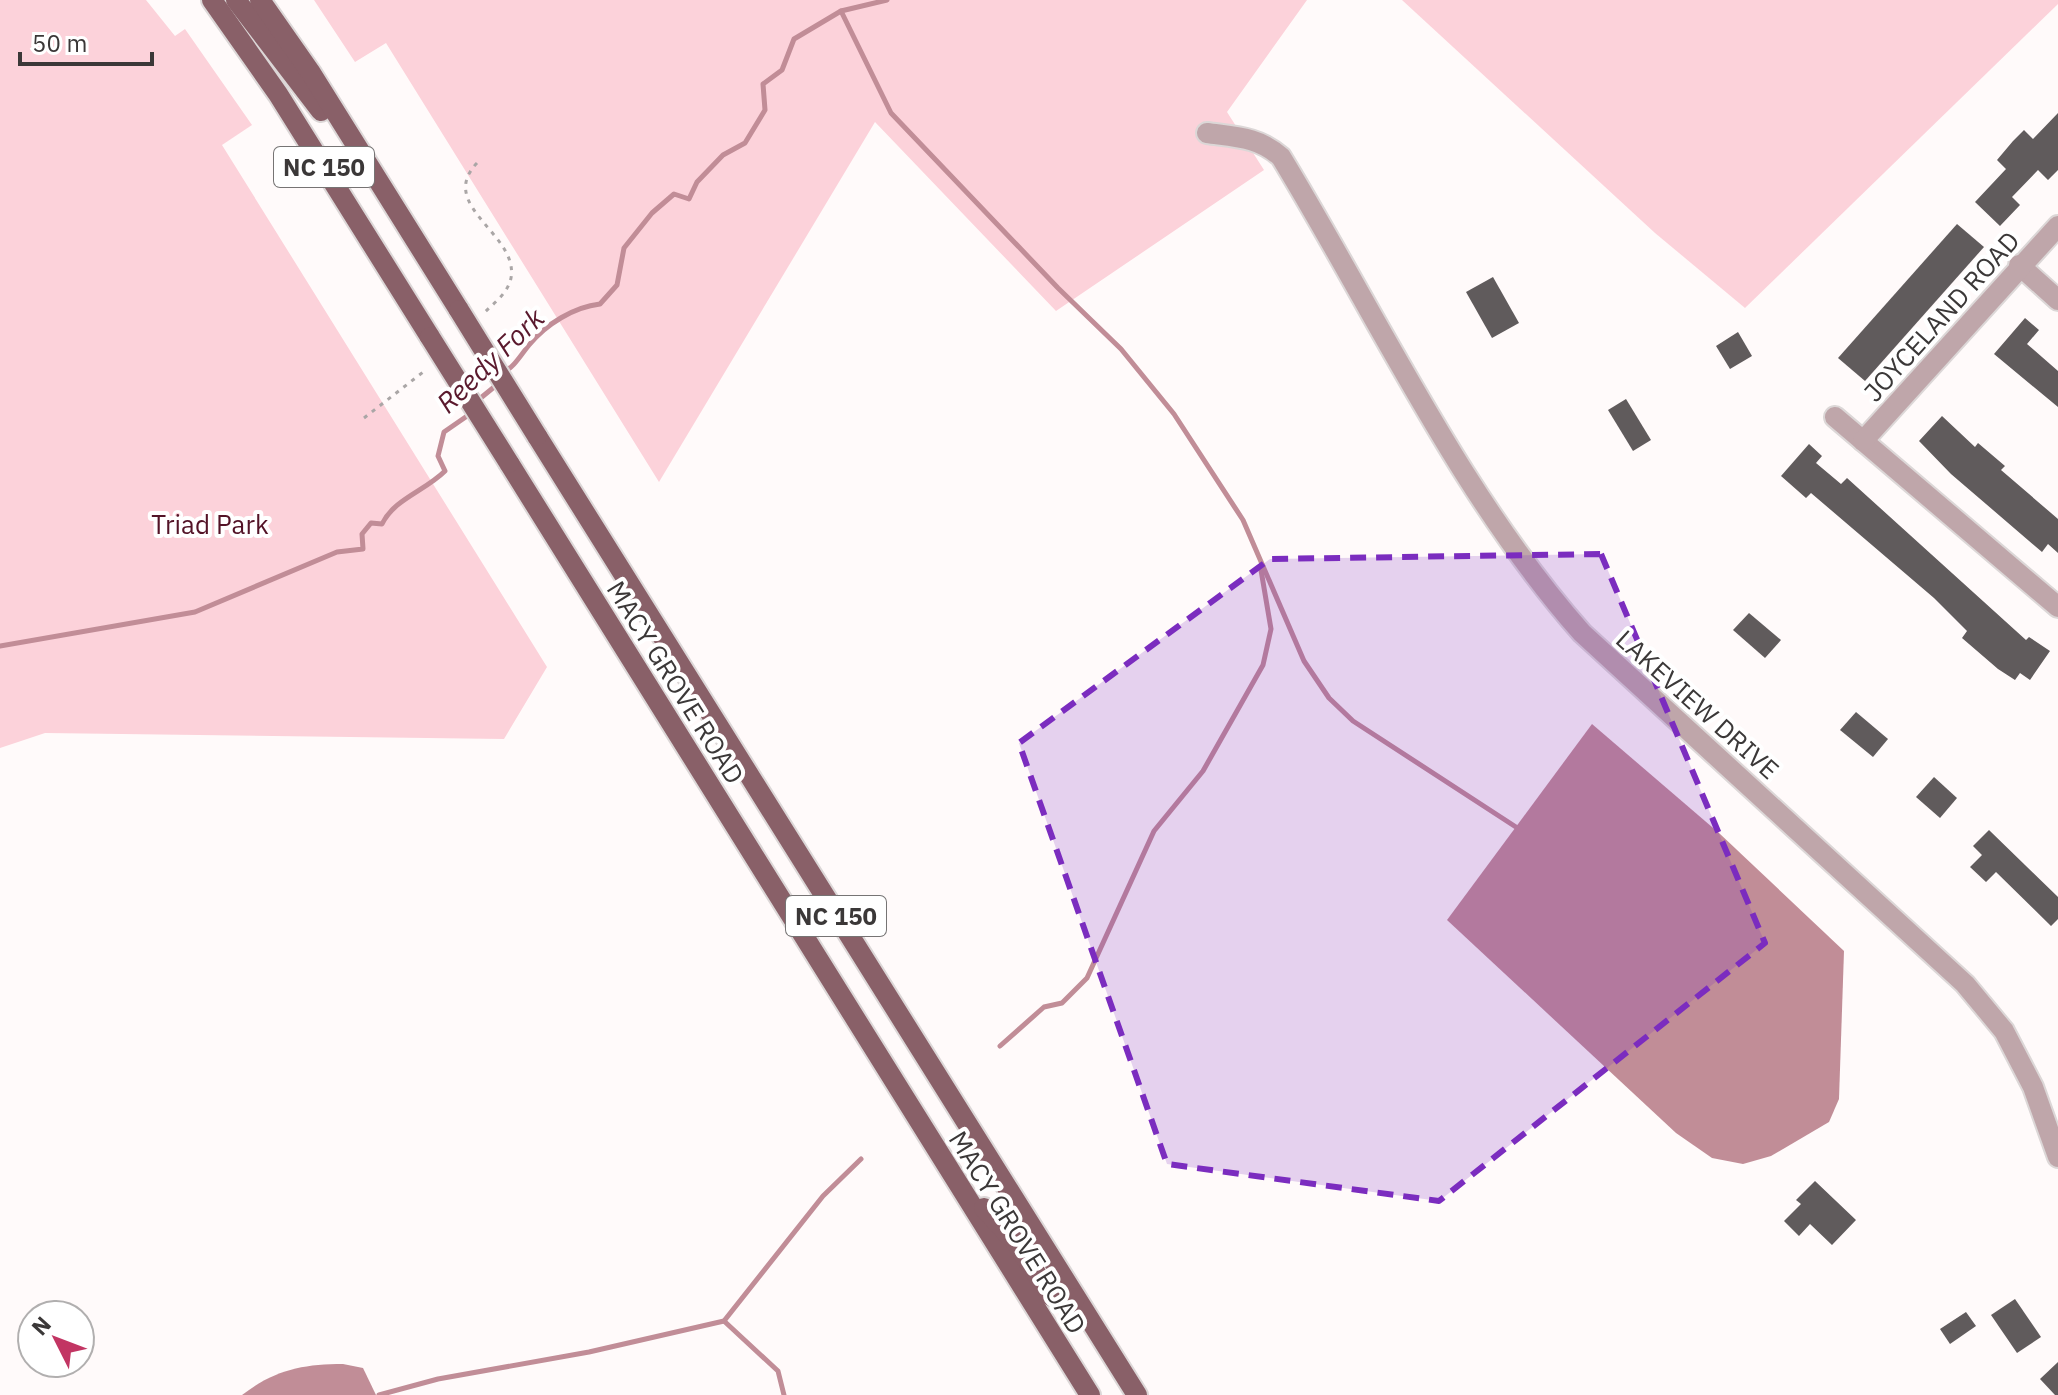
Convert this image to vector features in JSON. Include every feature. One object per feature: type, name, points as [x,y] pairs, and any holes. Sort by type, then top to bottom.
[{"type":"main road","name":"MACY GROVE ROAD","points":[[212,0],[278,94],[1090,1395]]},
{"type":"main road","points":[[236,0],[392,202]]},
{"type":"main road","name":"MACY GROVE ROAD","points":[[260,0],[392,202],[1137,1395]]},
{"type":"main road","points":[[944,1163],[1016,1243],[1051,1296],[1063,1302],[1075,1298]]},
{"type":"street","name":"LAKEVIEW DRIVE","points":[[1207,133],[1253,139],[1274,150],[1340,253],[1437,425],[1537,582],[1582,633],[1965,984],[2004,1031],[2033,1087],[2058,1157]]},
{"type":"street","name":"JOYCELAND ROAD","points":[[1863,441],[2019,265],[2058,226]]},
{"type":"street","points":[[2019,265],[2058,300]]},
{"type":"street","points":[[1835,417],[2058,607]]},
{"type":"highlighted area","points":[[1601,554],[1765,943],[1439,1201],[1167,1164],[1019,743],[1270,559]]},
{"type":"green space","name":"Triad Park","points":[[0,0],[146,0],[175,36],[185,29],[252,125],[222,145],[547,667],[504,739],[45,733],[0,748]]},
{"type":"green space","points":[[314,0],[1307,0],[1227,112],[1264,170],[1056,311],[875,122],[659,482],[386,43],[355,62]]},
{"type":"green space","points":[[1402,0],[2058,0],[2058,4],[1745,308],[1655,233]]},
{"type":"shaded area","points":[[1592,724],[1719,833],[1844,951],[1839,1099],[1829,1122],[1771,1156],[1743,1164],[1712,1158],[1676,1133],[1447,920]]},
{"type":"shaded area","points":[[343,1364],[363,1368],[376,1395],[242,1395],[277,1374],[290,1370]]},
{"type":"building","points":[[2058,113],[2058,170],[2048,180],[2038,170],[2012,197],[2020,205],[2000,226],[1975,202],[2006,169],[1997,160],[2013,141],[2024,130],[2033,139]]},
{"type":"building","points":[[1957,224],[1984,247],[1865,381],[1838,358]]},
{"type":"building","points":[[1493,277],[1519,323],[1492,338],[1466,292]]},
{"type":"building","points":[[2025,318],[2039,330],[2027,344],[2058,371],[2058,407],[1994,354]]},
{"type":"building","points":[[1738,332],[1752,356],[1730,369],[1716,346]]},
{"type":"building","points":[[1626,399],[1651,440],[1633,451],[1608,410]]},
{"type":"building","points":[[1942,416],[1975,447],[1978,443],[2005,466],[2001,470],[2058,519],[2058,553],[2048,544],[2042,552],[1951,474],[1919,441]]},
{"type":"building","points":[[1809,444],[1822,456],[1816,463],[1841,484],[1847,478],[2026,640],[2029,637],[2050,651],[2030,680],[2020,673],[2015,680],[1998,669],[1962,638],[1967,631],[1934,598],[1811,493],[1806,498],[1781,476]]},
{"type":"building","points":[[1749,613],[1781,640],[1765,658],[1733,630]]},
{"type":"building","points":[[1856,712],[1888,739],[1873,757],[1840,730]]},
{"type":"building","points":[[1934,777],[1957,798],[1940,818],[1916,797]]},
{"type":"building","points":[[1989,830],[2058,897],[2058,919],[2051,926],[1996,872],[1986,882],[1970,867],[1982,855],[1973,846]]},
{"type":"building","points":[[1815,1181],[1856,1220],[1832,1245],[1810,1224],[1799,1236],[1784,1221],[1801,1204],[1796,1200]]},
{"type":"building","points":[[2015,1299],[2041,1337],[2017,1353],[1991,1315]]},
{"type":"building","points":[[1966,1312],[1976,1326],[1950,1344],[1940,1329]]},
{"type":"building","points":[[2058,1362],[2058,1395],[2055,1395],[2040,1379]]},
{"type":"waterway","name":"Reedy Fork","points":[[503,373],[552,324],[580,309],[600,304],[617,285],[624,248],[652,213],[674,194],[689,199],[697,182],[723,155],[745,143],[765,110],[763,84],[782,70],[794,39],[841,11],[887,0]]},
{"type":"waterway","points":[[841,11],[891,113],[1058,288],[1121,349],[1174,414],[1243,520],[1304,661],[1329,698],[1353,721],[1519,829]]},
{"type":"waterway","name":"Reedy Fork","points":[[477,401],[499,383]]},
{"type":"waterway","name":"Reedy Fork","points":[[0,646],[195,612],[337,552],[363,549],[362,534],[371,523],[382,524],[394,508],[445,471],[438,456],[444,432],[470,414]]},
{"type":"waterway","points":[[1000,1046],[1044,1007],[1062,1003],[1087,978],[1154,831],[1203,771],[1263,665],[1271,629],[1261,570]]},
{"type":"waterway","points":[[379,1395],[438,1379],[589,1352],[724,1321],[823,1196],[861,1159]]},
{"type":"waterway","points":[[724,1321],[778,1371],[784,1395]]}]
